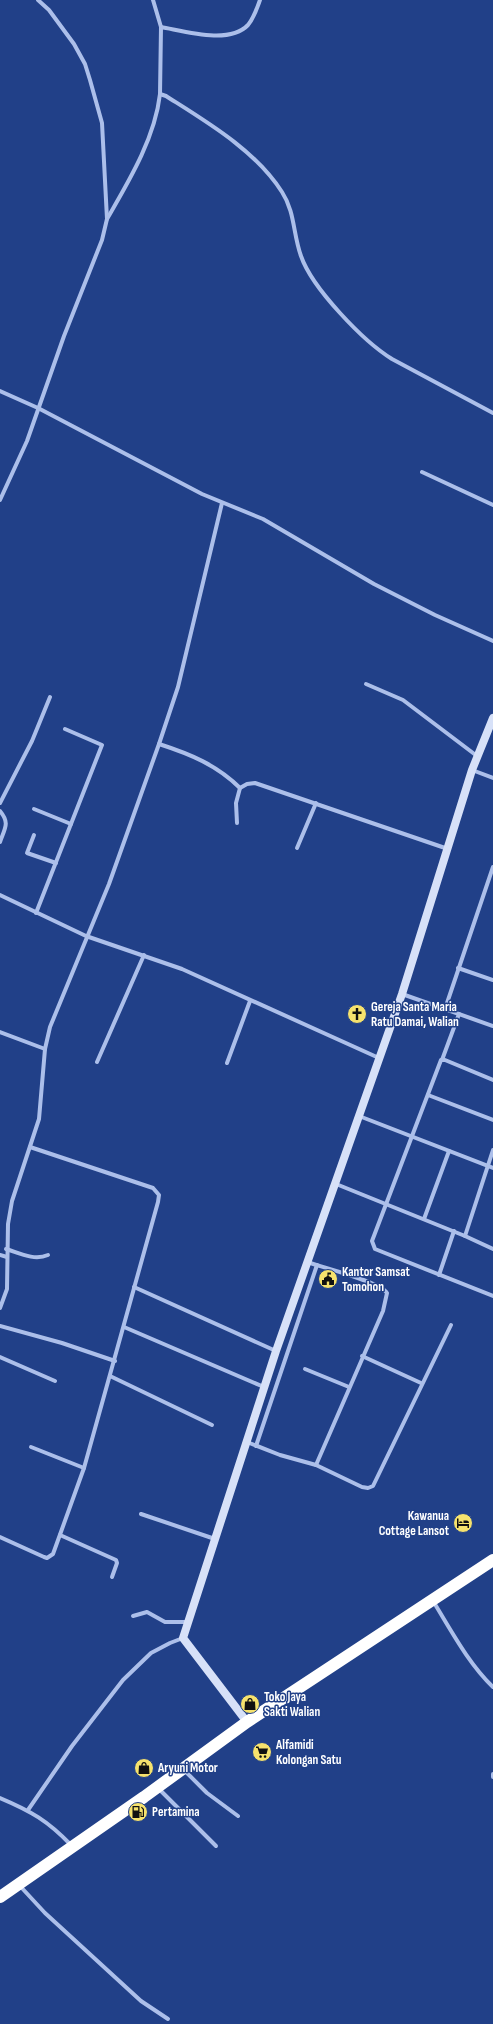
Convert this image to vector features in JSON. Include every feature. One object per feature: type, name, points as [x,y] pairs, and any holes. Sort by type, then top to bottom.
[{"type":"highway","points":[[0,1897],[158,1788],[247,1722],[493,1560]]},
{"type":"street","points":[[38,0],[49,10],[74,44],[90,80],[102,123],[107,220]]},
{"type":"street","points":[[0,500],[27,441],[38,408],[102,240],[107,220],[125,188],[154,124],[160,94],[161,27],[153,0]]},
{"type":"street","points":[[161,27],[206,36],[228,35],[247,26],[260,0]]},
{"type":"street","points":[[160,94],[213,126],[246,153],[272,178],[288,202],[294,218],[301,257],[309,273],[355,331],[392,360],[493,412]]},
{"type":"street","points":[[0,391],[38,408],[222,503],[263,519],[374,584],[435,615],[493,641]]},
{"type":"street","points":[[422,472],[493,505]]},
{"type":"street","points":[[0,1308],[7,1289],[6,1249],[12,1201],[39,1119],[45,1049],[50,1027],[86,936],[109,884],[178,687],[222,503]]},
{"type":"street","points":[[366,684],[403,700],[438,729],[477,756]]},
{"type":"street","points":[[0,803],[32,741],[50,697]]},
{"type":"street","points":[[183,1638],[276,1351],[380,1059],[449,850],[472,770],[493,718]]},
{"type":"street","points":[[36,913],[102,745],[65,729]]},
{"type":"street","points":[[159,744],[193,755],[220,770],[240,788]]},
{"type":"street","points":[[472,770],[493,778]]},
{"type":"street","points":[[237,823],[236,803],[240,788],[247,784],[255,783],[449,850]]},
{"type":"street","points":[[297,848],[316,803]]},
{"type":"street","points":[[34,809],[71,824]]},
{"type":"street","points":[[0,811],[5,817],[7,823],[0,842]]},
{"type":"street","points":[[34,835],[27,853],[56,863]]},
{"type":"street","points":[[445,1009],[493,868]]},
{"type":"street","points":[[0,895],[86,936],[182,969],[380,1059]]},
{"type":"street","points":[[97,1062],[144,955]]},
{"type":"street","points":[[458,968],[493,980]]},
{"type":"street","points":[[402,994],[493,1026]]},
{"type":"street","points":[[227,1063],[250,1000]]},
{"type":"street","points":[[459,1014],[373,1239],[373,1246],[438,1275],[493,1296]]},
{"type":"street","points":[[0,1032],[45,1049]]},
{"type":"street","points":[[442,1060],[493,1080]]},
{"type":"street","points":[[428,1095],[493,1120]]},
{"type":"street","points":[[359,1116],[493,1168]]},
{"type":"street","points":[[0,1537],[47,1558],[53,1554],[84,1468],[115,1362],[134,1286],[158,1202],[157,1191],[148,1186],[30,1147]]},
{"type":"street","points":[[465,1236],[493,1150]]},
{"type":"street","points":[[424,1219],[449,1151]]},
{"type":"street","points":[[336,1184],[454,1231],[493,1249]]},
{"type":"street","points":[[438,1275],[454,1231]]},
{"type":"street","points":[[6,1249],[32,1257],[40,1258],[48,1255]]},
{"type":"street","points":[[0,1255],[7,1257]]},
{"type":"street","points":[[308,1262],[372,1283],[387,1293],[383,1311],[362,1356],[316,1465]]},
{"type":"street","points":[[256,1446],[317,1265]]},
{"type":"street","points":[[134,1286],[276,1351]]},
{"type":"street","points":[[247,1442],[316,1465],[362,1487],[368,1488],[373,1486],[421,1383],[451,1325]]},
{"type":"street","points":[[0,1326],[62,1343],[115,1362]]},
{"type":"street","points":[[124,1326],[264,1387]]},
{"type":"street","points":[[362,1356],[421,1383]]},
{"type":"street","points":[[0,1357],[56,1381]]},
{"type":"street","points":[[305,1370],[349,1387]]},
{"type":"street","points":[[110,1376],[212,1426]]},
{"type":"street","points":[[31,1447],[84,1468]]},
{"type":"street","points":[[141,1514],[215,1539]]},
{"type":"street","points":[[60,1535],[116,1560],[112,1577]]},
{"type":"street","points":[[432,1599],[483,1678],[493,1687]]},
{"type":"street","points":[[133,1616],[148,1612],[169,1623],[188,1622]]},
{"type":"street","points":[[183,1638],[247,1722]]},
{"type":"street","points":[[28,1810],[72,1746],[123,1680],[151,1653],[183,1638]]},
{"type":"street","points":[[183,1768],[202,1788],[238,1816]]},
{"type":"street","points":[[158,1788],[216,1846]]},
{"type":"street","points":[[0,1798],[28,1810],[48,1824],[73,1846]]},
{"type":"street","points":[[18,1884],[45,1914],[141,2001],[168,2019]]},
{"type":"place","name":"Gereja Santa Maria Ratu Damai, Walian","points":[[357,1014]]},
{"type":"place","name":"Kantor Samsat Tomohon","points":[[328,1279]]},
{"type":"place","name":"Kawanua Cottage Lansot","points":[[463,1523]]},
{"type":"place","name":"Toko Jaya Sakti Walian","points":[[250,1704]]},
{"type":"place","name":"Alfamidi Kolongan Satu","points":[[262,1752]]},
{"type":"place","name":"Aryuni Motor","points":[[144,1768]]},
{"type":"place","name":"Pertamina","points":[[138,1812]]}]
